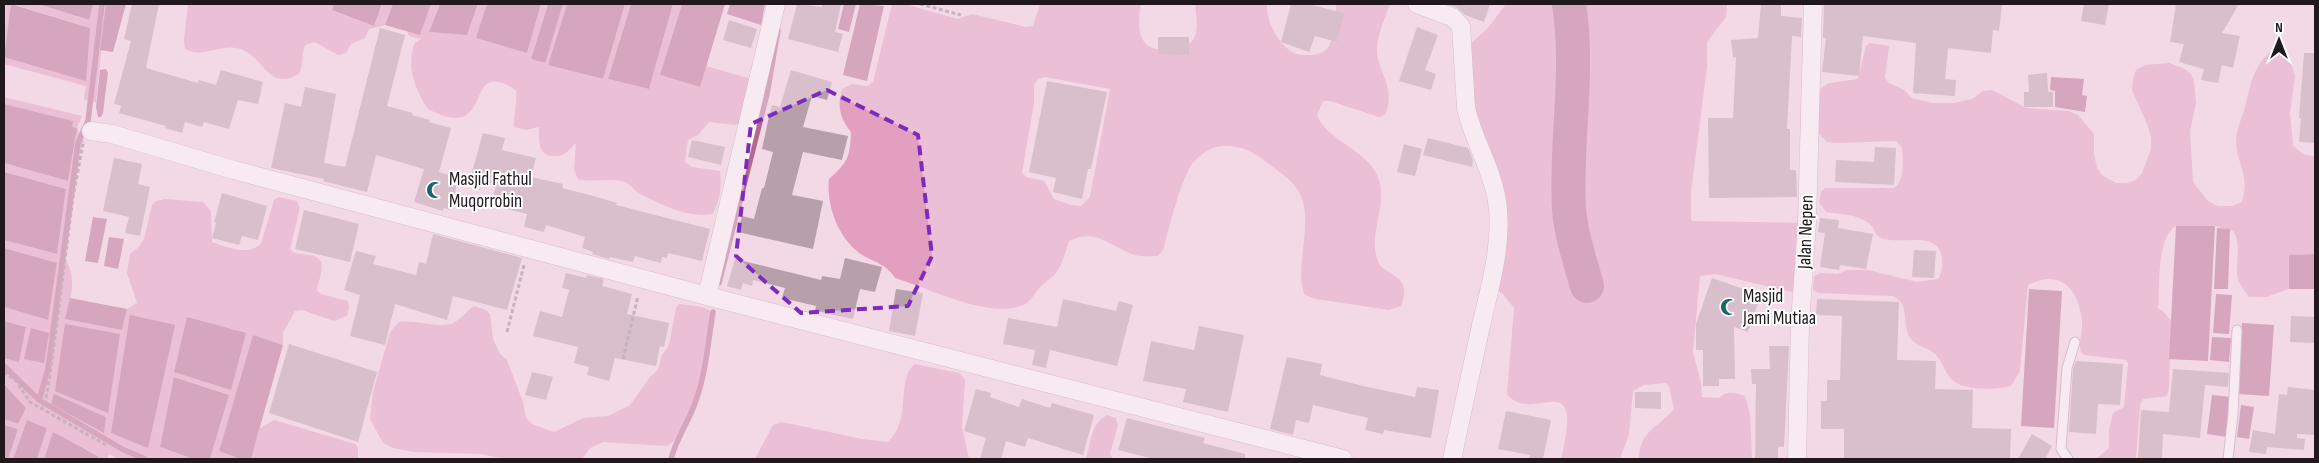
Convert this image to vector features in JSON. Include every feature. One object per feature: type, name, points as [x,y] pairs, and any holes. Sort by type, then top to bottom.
[{"type":"street","points":[[707,296],[776,4]]},
{"type":"street","points":[[1417,4],[1452,17],[1460,26],[1468,120],[1492,174],[1498,202],[1499,230],[1490,286],[1452,459]]},
{"type":"street","name":"Jalan Nepen","points":[[1797,459],[1800,323],[1807,223],[1813,4]]},
{"type":"street","points":[[91,131],[112,134],[234,170],[707,296],[1343,459]]},
{"type":"lane","points":[[2228,459],[2233,414],[2237,330]]},
{"type":"lane","points":[[2068,459],[2061,449],[2067,368],[2075,342]]},
{"type":"path","points":[[920,4],[961,15]]},
{"type":"path","points":[[41,410],[46,398],[80,153],[84,140],[91,131]]},
{"type":"path","points":[[507,332],[529,248]]},
{"type":"path","points":[[623,359],[643,278]]},
{"type":"path","points":[[4,372],[16,381],[27,399],[41,410],[106,445]]},
{"type":"highlighted area","points":[[827,90],[918,135],[932,256],[908,306],[801,313],[736,256],[751,124]]},
{"type":"shaded area","points":[[6,4],[11,4],[4,55]]},
{"type":"shaded area","points":[[11,4],[90,28],[86,81],[4,57]]},
{"type":"shaded area","points":[[13,4],[38,4],[88,20],[93,4],[106,4],[96,102],[84,100],[86,86],[4,64],[4,57],[90,28]]},
{"type":"shaded area","points":[[38,4],[93,4],[89,20]]},
{"type":"shaded area","points":[[106,4],[126,4],[113,52],[100,50]]},
{"type":"shaded area","points":[[188,4],[334,4],[332,10],[374,26],[382,4],[393,4],[385,25],[369,29],[365,38],[351,44],[346,53],[338,55],[315,42],[305,45],[299,74],[281,79],[274,77],[252,56],[237,48],[222,48],[207,52],[192,52],[185,49],[184,39]]},
{"type":"shaded area","points":[[334,4],[382,4],[374,26],[332,10]]},
{"type":"shaded area","points":[[393,4],[431,4],[420,35],[385,25]]},
{"type":"shaded area","points":[[431,4],[440,4],[429,32],[467,35],[478,4],[487,4],[477,38],[527,53],[541,4],[548,4],[531,59],[544,63],[563,4],[567,4],[548,65],[603,79],[625,4],[631,4],[608,79],[649,89],[673,4],[682,4],[660,75],[700,87],[706,66],[751,79],[749,94],[739,123],[735,125],[709,122],[698,135],[688,140],[685,162],[692,167],[720,171],[720,194],[712,214],[693,214],[673,209],[637,192],[625,182],[578,179],[574,170],[576,143],[561,155],[553,156],[544,153],[540,146],[539,127],[526,130],[514,127],[516,90],[499,82],[488,83],[482,90],[472,110],[463,117],[450,117],[428,109],[413,78],[411,61],[414,44],[421,39],[409,36],[407,31],[420,34]]},
{"type":"shaded area","points":[[440,4],[478,4],[467,35],[429,32]]},
{"type":"shaded area","points":[[487,4],[541,4],[527,53],[476,38]]},
{"type":"shaded area","points":[[548,4],[563,4],[545,63],[531,59]]},
{"type":"shaded area","points":[[567,4],[625,4],[603,79],[548,65]]},
{"type":"shaded area","points":[[631,4],[673,4],[649,89],[608,79]]},
{"type":"shaded area","points":[[682,4],[725,4],[700,87],[660,75]]},
{"type":"shaded area","points":[[730,4],[765,4],[761,25],[727,14]]},
{"type":"shaded area","points":[[844,4],[856,4],[849,32],[838,29]]},
{"type":"shaded area","points":[[860,4],[884,6],[867,81],[843,75]]},
{"type":"shaded area","points":[[892,4],[905,4],[958,19],[972,14],[1026,27],[1033,26],[1040,4],[1141,4],[1139,23],[1142,39],[1147,45],[1162,50],[1183,47],[1194,39],[1197,24],[1195,4],[1267,4],[1271,25],[1283,44],[1295,54],[1315,55],[1329,46],[1336,20],[1336,4],[1390,4],[1377,44],[1378,58],[1388,88],[1389,97],[1385,115],[1379,117],[1330,101],[1323,101],[1317,115],[1330,132],[1358,153],[1374,169],[1379,180],[1381,202],[1375,234],[1376,255],[1380,266],[1397,278],[1403,286],[1401,306],[1389,310],[1316,299],[1305,295],[1301,276],[1305,213],[1301,195],[1288,178],[1265,161],[1250,151],[1233,146],[1216,147],[1208,150],[1191,166],[1178,197],[1163,250],[1158,256],[1135,255],[1096,237],[1079,237],[1069,241],[1058,270],[1054,275],[1039,288],[1027,303],[1013,308],[997,309],[979,306],[895,278],[887,269],[858,252],[844,237],[834,219],[829,198],[829,179],[844,163],[850,147],[851,132],[844,122],[840,107],[842,89],[852,84],[867,86],[873,82]],"holes":[[[1045,77],[1110,89],[1090,197],[1081,206],[1071,205],[1054,199],[1044,181],[1026,177],[1022,173],[1034,103],[1034,85],[1038,79]]]},
{"type":"shaded area","points":[[1506,4],[1727,4],[1726,17],[1707,42],[1707,67],[1691,193],[1691,221],[1807,223],[1796,293],[1715,274],[1700,276],[1693,352],[1701,383],[1702,397],[1719,398],[1722,395],[1731,393],[1745,396],[1750,414],[1752,459],[1639,459],[1642,442],[1646,436],[1674,409],[1669,387],[1666,383],[1644,385],[1633,391],[1629,434],[1620,459],[1561,459],[1567,429],[1566,412],[1561,404],[1553,402],[1530,404],[1518,402],[1507,394],[1514,308],[1502,293],[1490,286],[1499,230],[1478,139],[1467,47],[1488,28]]},
{"type":"shaded area","points":[[1870,43],[1889,46],[1885,78],[1889,83],[1904,90],[1912,98],[1932,103],[1954,103],[1972,99],[1983,91],[1992,90],[2026,108],[2069,111],[2078,115],[2094,134],[2094,154],[2097,168],[2102,175],[2116,183],[2127,183],[2136,180],[2142,173],[2151,149],[2151,137],[2147,124],[2132,90],[2136,70],[2145,65],[2169,63],[2183,68],[2191,74],[2194,81],[2196,103],[2190,131],[2193,182],[2208,201],[2218,206],[2233,206],[2242,202],[2245,184],[2236,137],[2255,71],[2270,52],[2288,54],[2295,76],[2290,113],[2293,146],[2305,155],[2315,156],[2315,254],[2289,255],[2289,289],[2266,297],[2249,297],[2238,279],[2238,249],[2233,231],[2215,226],[2176,226],[2170,232],[2165,241],[2160,264],[2158,308],[2171,321],[2169,388],[2167,396],[2143,399],[2140,405],[2136,459],[2096,459],[2109,448],[2109,430],[2113,413],[2124,407],[2128,364],[2126,360],[2084,355],[2081,352],[2082,321],[2077,300],[2066,285],[2059,281],[2050,279],[2040,280],[2028,285],[2020,371],[2011,386],[1988,389],[1963,386],[1951,379],[1934,353],[1911,339],[1907,330],[1904,308],[1898,299],[1893,296],[1818,293],[1813,290],[1814,276],[1821,273],[1838,274],[1847,270],[1868,270],[1917,282],[1938,279],[1941,273],[1942,261],[1940,251],[1935,245],[1927,241],[1881,238],[1872,226],[1860,218],[1826,212],[1819,202],[1821,192],[1825,188],[1894,188],[1898,185],[1902,175],[1902,148],[1896,141],[1836,143],[1827,142],[1819,134],[1817,111],[1819,90],[1829,83],[1858,79],[1866,46]]},
{"type":"shaded area","points":[[106,69],[108,73],[103,113],[101,117],[98,117],[96,107],[100,70]]},
{"type":"shaded area","points":[[2051,77],[2084,79],[2082,95],[2087,96],[2085,112],[2055,107],[2055,91],[2050,90]]},
{"type":"shaded area","points":[[4,97],[82,116],[77,128],[72,127],[72,121],[4,104]]},
{"type":"shaded area","points":[[4,104],[73,121],[72,127],[77,128],[68,181],[4,163]]},
{"type":"shaded area","points":[[77,128],[84,141],[80,153],[65,259],[72,281],[66,319],[122,330],[127,309],[137,303],[127,273],[130,254],[139,247],[144,239],[152,205],[156,201],[165,199],[203,202],[211,211],[212,242],[243,250],[256,248],[261,244],[274,200],[279,197],[297,201],[300,208],[290,249],[293,252],[312,255],[319,259],[322,270],[317,290],[321,294],[348,301],[349,307],[347,316],[334,321],[302,310],[295,311],[283,333],[283,345],[253,335],[219,451],[240,459],[210,459],[229,395],[175,377],[160,447],[193,459],[118,459],[109,454],[107,459],[98,459],[98,455],[53,433],[44,459],[37,459],[47,428],[27,420],[13,459],[8,459],[18,429],[4,425],[4,419],[18,424],[26,408],[4,384],[4,358],[19,361],[26,327],[4,321],[4,307],[48,320],[57,263],[4,248],[4,240],[57,254],[66,189],[4,172],[4,163],[68,181]],"holes":[[[54,395],[106,417],[104,432],[51,404]]]},
{"type":"shaded area","points":[[4,172],[66,189],[57,254],[4,240]]},
{"type":"shaded area","points":[[93,217],[107,219],[98,263],[85,261]]},
{"type":"shaded area","points":[[2176,226],[2215,226],[2208,361],[2169,359]]},
{"type":"shaded area","points":[[2217,228],[2230,229],[2228,289],[2214,289]]},
{"type":"shaded area","points":[[109,237],[124,239],[118,269],[104,266]]},
{"type":"shaded area","points":[[4,248],[57,263],[48,320],[4,307]]},
{"type":"shaded area","points":[[2315,254],[2315,289],[2289,289],[2289,255]]},
{"type":"shaded area","points":[[2029,289],[2062,291],[2054,428],[2021,426]]},
{"type":"shaded area","points":[[2216,294],[2232,295],[2229,334],[2213,333]]},
{"type":"shaded area","points":[[70,298],[127,309],[122,330],[65,319]]},
{"type":"shaded area","points":[[679,304],[702,307],[713,312],[705,365],[694,405],[687,423],[678,437],[667,446],[603,442],[590,448],[582,459],[506,459],[480,454],[414,452],[393,448],[383,443],[370,419],[373,392],[390,332],[399,322],[448,325],[458,320],[474,306],[486,310],[490,314],[493,339],[500,354],[507,360],[523,402],[526,418],[532,424],[554,432],[583,418],[608,416],[630,405],[650,377],[658,370],[662,355],[669,345],[676,308]]},
{"type":"shaded area","points":[[130,315],[175,325],[148,448],[111,433]]},
{"type":"shaded area","points":[[187,317],[246,333],[231,390],[174,372]]},
{"type":"shaded area","points":[[4,321],[26,327],[19,362],[4,358]]},
{"type":"shaded area","points":[[2242,323],[2274,325],[2269,396],[2237,394]]},
{"type":"shaded area","points":[[65,324],[120,334],[108,413],[55,391]]},
{"type":"shaded area","points":[[31,328],[49,333],[44,363],[24,359]]},
{"type":"shaded area","points":[[253,335],[283,345],[251,459],[240,459],[219,451]]},
{"type":"shaded area","points":[[2212,337],[2231,338],[2229,362],[2210,360]]},
{"type":"shaded area","points":[[915,364],[959,373],[965,380],[962,427],[969,459],[755,459],[773,425],[782,422],[862,439],[888,442],[896,433],[900,422],[906,379],[909,371]]},
{"type":"shaded area","points":[[174,377],[229,395],[210,459],[193,459],[160,447]]},
{"type":"shaded area","points":[[4,384],[26,408],[18,424],[4,419]]},
{"type":"shaded area","points":[[54,394],[106,417],[104,433],[51,404]]},
{"type":"shaded area","points":[[2212,395],[2232,397],[2227,437],[2207,434]]},
{"type":"shaded area","points":[[2241,405],[2254,407],[2249,439],[2237,437]]},
{"type":"shaded area","points":[[1107,415],[1116,418],[1118,425],[1110,454],[1113,459],[1086,459],[1095,428]]},
{"type":"shaded area","points":[[27,420],[47,428],[37,459],[13,459]]},
{"type":"shaded area","points":[[274,420],[355,444],[358,448],[358,459],[251,459],[260,428]]},
{"type":"shaded area","points":[[4,425],[18,429],[8,459],[4,459]]},
{"type":"shaded area","points":[[53,432],[98,456],[98,459],[44,459]]},
{"type":"building","points":[[132,4],[159,4],[146,68],[198,83],[199,80],[216,85],[221,70],[263,82],[258,104],[238,100],[229,129],[204,122],[202,127],[185,122],[182,133],[165,128],[166,126],[119,113],[121,106],[114,104],[131,41],[124,39]]},
{"type":"building","points":[[797,4],[822,7],[822,4],[841,4],[835,32],[843,34],[838,52],[788,39]]},
{"type":"building","points":[[1291,4],[1308,4],[1344,13],[1337,42],[1315,36],[1309,52],[1281,42]]},
{"type":"building","points":[[1447,4],[1490,4],[1484,22],[1465,15],[1456,7]]},
{"type":"building","points":[[1761,4],[1781,4],[1781,16],[1802,18],[1801,37],[1792,36],[1787,129],[1790,129],[1790,170],[1796,170],[1797,197],[1709,198],[1708,118],[1733,118],[1736,57],[1733,58],[1731,40],[1758,38]]},
{"type":"building","points":[[1824,4],[2002,4],[1999,31],[1993,30],[1991,53],[1948,48],[1945,79],[1956,80],[1955,96],[1913,93],[1916,43],[1863,36],[1859,76],[1822,72],[1826,38],[1823,38]]},
{"type":"building","points":[[2084,4],[2109,4],[2105,25],[2081,21]]},
{"type":"building","points":[[2176,4],[2239,4],[2222,33],[2240,36],[2233,68],[2222,65],[2218,83],[2201,80],[2204,69],[2179,62],[2184,44],[2170,42]]},
{"type":"building","points":[[729,20],[757,29],[751,48],[723,40]]},
{"type":"building","points":[[1417,27],[1438,35],[1425,70],[1436,74],[1431,90],[1399,81]]},
{"type":"building","points":[[380,28],[405,35],[387,106],[413,113],[412,115],[430,120],[429,122],[451,128],[439,172],[459,178],[450,210],[444,208],[443,211],[414,202],[424,169],[376,155],[367,192],[323,181],[324,179],[271,168],[285,103],[301,107],[305,87],[336,94],[324,163],[345,167]]},
{"type":"building","points":[[1158,37],[1189,37],[1189,55],[1158,54]]},
{"type":"building","points":[[2304,53],[2315,53],[2315,143],[2299,142]]},
{"type":"building","points":[[791,70],[832,82],[827,100],[812,96],[803,127],[848,136],[842,160],[803,152],[792,195],[823,201],[813,249],[738,232],[742,216],[754,219],[773,152],[762,149],[768,121],[772,105],[780,107]]},
{"type":"building","points":[[2047,73],[2048,92],[2053,92],[2053,107],[2024,107],[2024,92],[2029,92],[2028,75]]},
{"type":"building","points":[[1047,81],[1107,92],[1091,169],[1088,169],[1082,199],[1053,192],[1056,178],[1029,172]]},
{"type":"building","points":[[483,133],[505,138],[502,150],[536,158],[531,177],[563,184],[562,188],[617,203],[616,205],[710,229],[702,261],[668,253],[667,258],[662,257],[661,263],[635,256],[633,262],[610,257],[609,259],[592,254],[593,252],[582,248],[585,237],[546,225],[544,232],[524,227],[527,214],[491,205],[496,186],[470,179]]},
{"type":"building","points":[[1428,138],[1468,148],[1473,160],[1472,167],[1423,155]]},
{"type":"building","points":[[692,140],[725,147],[721,165],[688,157]]},
{"type":"building","points":[[1404,144],[1422,149],[1415,176],[1397,172]]},
{"type":"building","points":[[1875,147],[1896,148],[1894,185],[1835,182],[1836,160],[1874,162]]},
{"type":"building","points":[[114,158],[142,164],[138,184],[150,187],[140,236],[125,233],[129,217],[103,211]]},
{"type":"building","points":[[222,193],[267,206],[258,240],[242,236],[239,245],[212,238],[216,223],[214,222]]},
{"type":"building","points":[[304,210],[359,224],[350,262],[295,249]]},
{"type":"building","points":[[1820,218],[1839,220],[1838,228],[1873,234],[1866,269],[1840,265],[1839,270],[1820,267],[1825,233],[1818,232]]},
{"type":"building","points":[[433,234],[522,258],[507,310],[453,296],[447,320],[395,304],[385,345],[350,336],[360,295],[344,290],[356,251],[376,256],[373,264],[416,275],[419,262],[426,264]]},
{"type":"building","points":[[1914,250],[1936,251],[1934,278],[1912,277]]},
{"type":"building","points":[[845,258],[882,267],[875,292],[860,289],[853,319],[815,311],[816,306],[782,298],[785,288],[753,280],[752,286],[743,283],[741,290],[727,286],[735,259],[821,280],[822,276],[840,279]]},
{"type":"building","points":[[566,273],[586,278],[587,275],[604,279],[602,286],[632,294],[627,314],[669,323],[664,347],[660,346],[656,366],[615,358],[609,381],[587,375],[589,367],[574,363],[578,347],[533,336],[540,311],[562,317],[569,290],[562,288]]},
{"type":"building","points":[[1712,278],[1761,295],[1748,332],[1734,327],[1735,379],[1719,379],[1719,386],[1703,386],[1703,350],[1696,350],[1696,324]]},
{"type":"building","points":[[896,289],[923,293],[915,336],[889,331]]},
{"type":"building","points":[[1063,299],[1116,311],[1119,301],[1133,305],[1117,366],[1050,350],[1046,368],[1032,365],[1035,350],[1003,344],[1008,318],[1057,327]]},
{"type":"building","points":[[1817,299],[1899,302],[1897,360],[1936,361],[1935,389],[1973,390],[1972,428],[2011,429],[2010,459],[1844,459],[1844,429],[1821,429],[1821,401],[1827,401],[1827,380],[1840,380],[1842,316],[1816,315]]},
{"type":"building","points":[[2291,316],[2315,317],[2315,343],[2290,342]]},
{"type":"building","points":[[1199,326],[1244,335],[1228,412],[1183,402],[1186,389],[1143,381],[1151,341],[1194,350]]},
{"type":"building","points":[[289,344],[377,372],[358,442],[269,413]]},
{"type":"building","points":[[1769,346],[1789,346],[1784,447],[1778,447],[1778,459],[1755,459],[1756,384],[1752,384],[1751,369],[1770,369]]},
{"type":"building","points":[[1287,357],[1322,364],[1320,375],[1363,386],[1415,397],[1417,387],[1439,390],[1431,438],[1384,430],[1383,434],[1365,430],[1368,418],[1313,405],[1309,423],[1296,420],[1293,435],[1270,429]]},
{"type":"building","points":[[2076,361],[2123,364],[2120,405],[2098,404],[2096,434],[2069,432],[2073,369]]},
{"type":"building","points":[[2173,369],[2229,373],[2228,387],[2205,385],[2200,438],[2163,434],[2162,459],[2138,458],[2141,410],[2169,412]]},
{"type":"building","points":[[532,372],[553,377],[546,400],[525,395]]},
{"type":"building","points":[[2288,387],[2315,390],[2315,435],[2297,434],[2297,438],[2305,439],[2304,450],[2267,447],[2266,454],[2249,452],[2253,430],[2275,434],[2279,394],[2287,395]]},
{"type":"building","points":[[976,389],[991,393],[990,397],[1019,407],[1022,399],[1050,408],[1052,403],[1094,415],[1083,455],[1028,438],[1025,447],[1006,441],[1001,459],[980,459],[986,438],[964,431]]},
{"type":"building","points":[[1635,392],[1661,392],[1661,409],[1635,408]]},
{"type":"building","points":[[1506,411],[1551,420],[1543,459],[1529,459],[1530,455],[1498,449]]},
{"type":"building","points":[[1127,418],[1205,438],[1203,443],[1245,454],[1245,459],[1154,459],[1118,450]]},
{"type":"building","points":[[2032,434],[2052,446],[2045,459],[2018,459]]},
{"type":"waterway","points":[[39,400],[48,369],[78,143],[88,121],[102,4]]},
{"type":"waterway","points":[[1569,4],[1573,55],[1568,183],[1569,209],[1574,238],[1587,286]]},
{"type":"waterway","points":[[719,283],[767,94],[778,30]]},
{"type":"waterway","points":[[671,459],[699,392],[713,312]]},
{"type":"waterway","points":[[4,366],[39,400],[122,449],[145,459]]},
{"type":"place","name":"Masjid Fathul Muqorrobin","points":[[435,190]]},
{"type":"place","name":"Masjid Jami Mutiaa","points":[[1729,307]]}]
